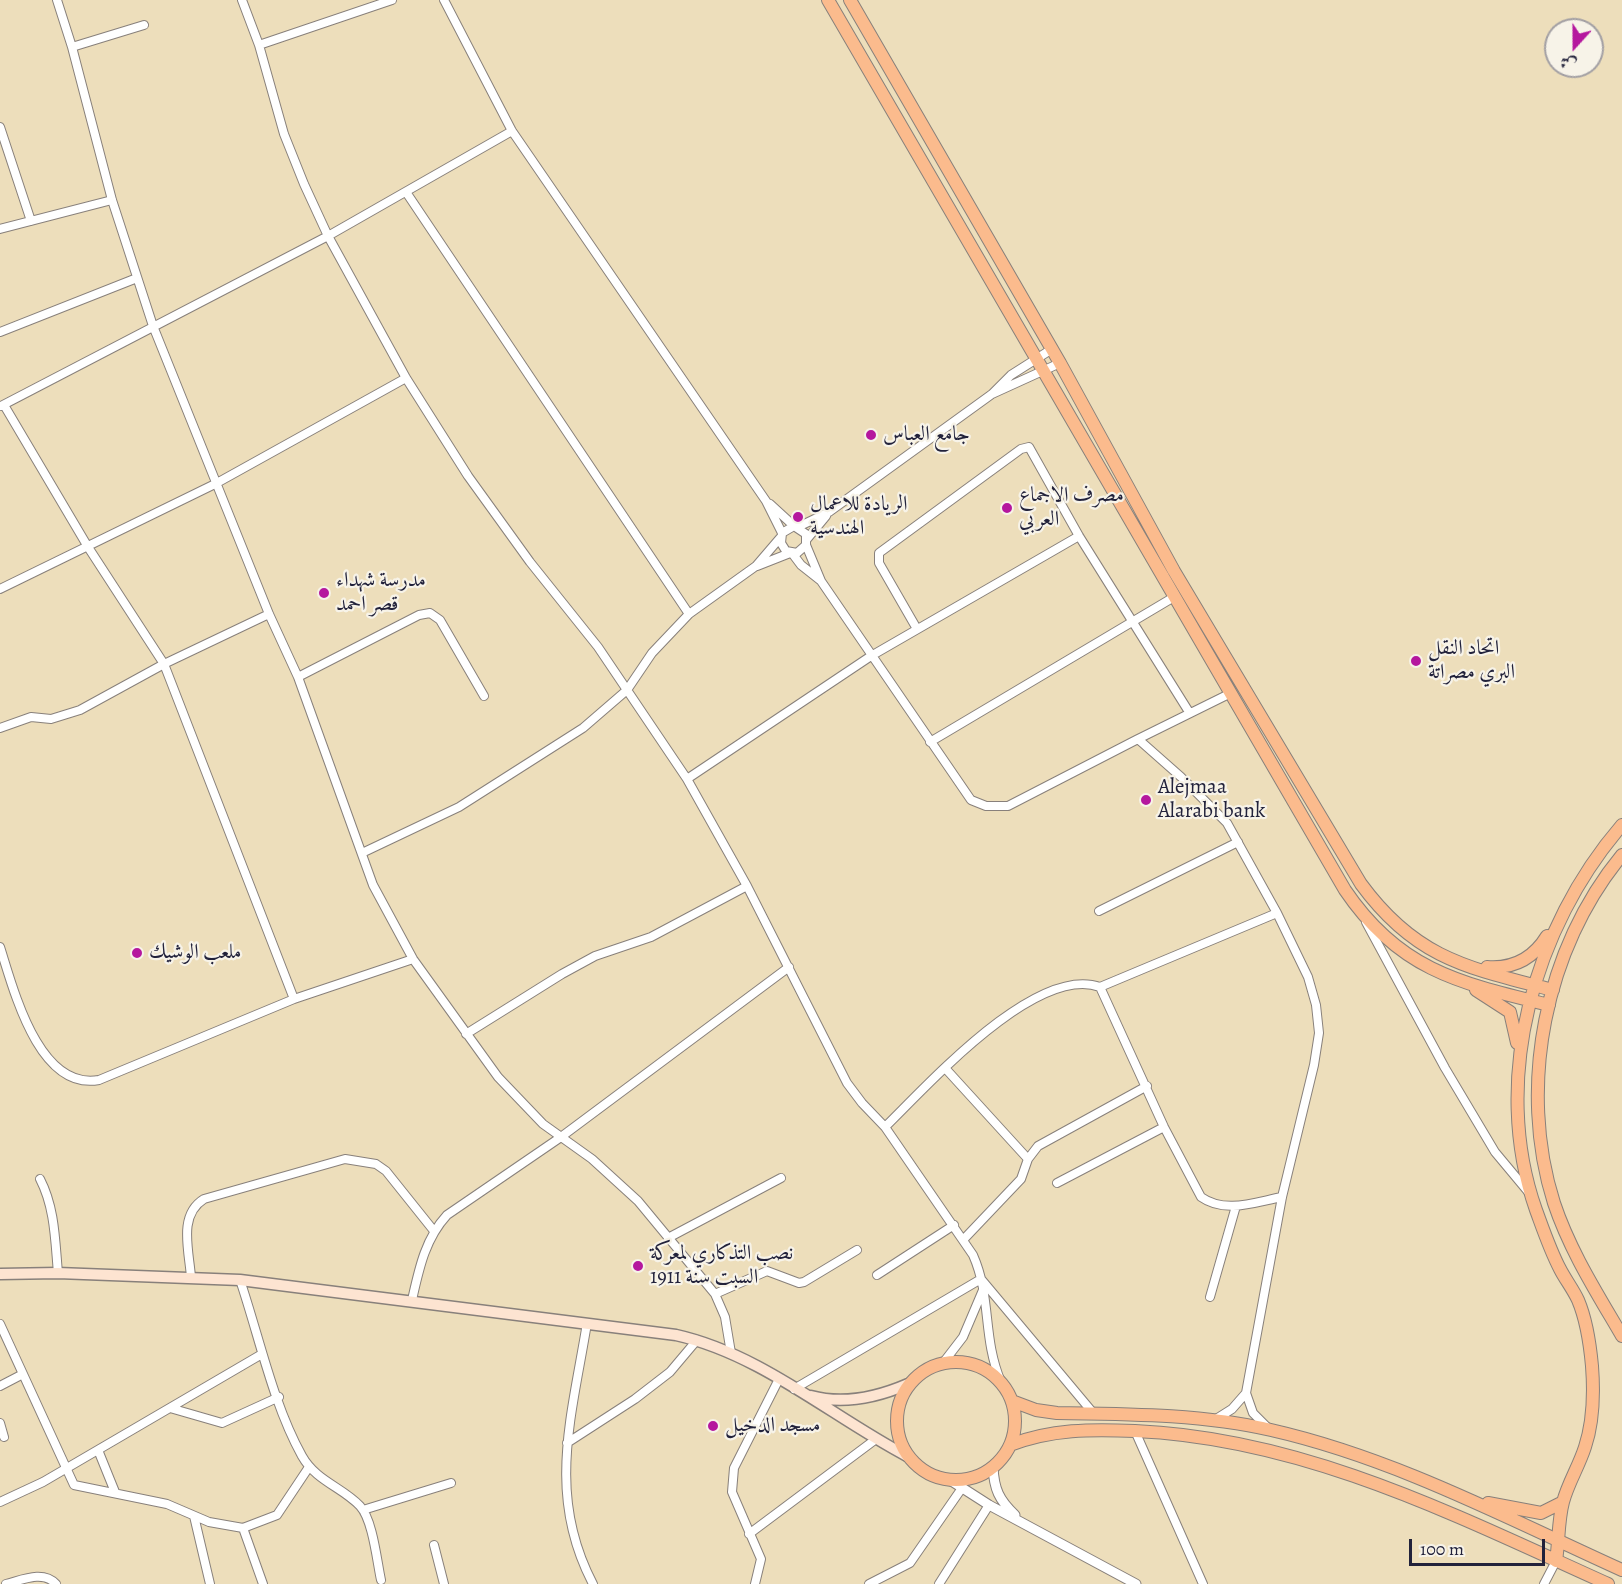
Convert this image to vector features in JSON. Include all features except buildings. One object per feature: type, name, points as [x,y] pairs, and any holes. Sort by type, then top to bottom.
[{"type":"main road","points":[[828,0],[1345,890],[1365,920],[1389,943],[1413,960],[1485,994],[1510,1012],[1516,1030],[1519,1062],[1519,1135],[1531,1195],[1559,1268],[1578,1300],[1585,1322],[1592,1368],[1593,1393],[1586,1446],[1563,1502],[1556,1561]]},
{"type":"main road","points":[[850,0],[1060,363],[1174,571],[1361,884],[1379,909],[1425,948],[1452,961],[1553,990]]},
{"type":"main road","points":[[890,108],[907,98]]},
{"type":"main road","points":[[1452,961],[1501,968],[1517,964],[1542,945],[1584,874],[1622,825]]},
{"type":"main road","points":[[1622,855],[1580,919],[1553,990],[1538,1065],[1537,1100],[1545,1167],[1568,1239],[1622,1336]]},
{"type":"main road","points":[[1519,1062],[1530,1000],[1562,912]]},
{"type":"main road","points":[[1437,972],[1549,1005]]},
{"type":"main road","points":[[0,1274],[58,1273],[240,1280],[412,1300],[697,1340],[731,1353],[779,1379],[907,1456],[926,1473],[950,1480],[966,1480],[993,1467],[1010,1445],[1015,1416],[1012,1401],[1001,1382],[975,1364],[959,1361],[943,1363],[918,1374],[900,1397],[896,1420],[900,1442],[907,1456]]},
{"type":"main road","points":[[798,1391],[821,1398],[849,1400],[866,1398],[908,1384]]},
{"type":"main road","points":[[1012,1401],[1036,1410],[1212,1421],[1269,1430],[1323,1443],[1388,1465],[1622,1570]]},
{"type":"main road","points":[[1010,1445],[1035,1435],[1058,1432],[1136,1431],[1226,1440],[1294,1456],[1376,1482],[1608,1584]]},
{"type":"main road","points":[[1470,1501],[1541,1514],[1563,1502]]},
{"type":"street","points":[[57,0],[72,47],[112,200],[153,326],[215,484],[298,677],[373,885],[412,959],[498,1077],[543,1124],[611,1175],[638,1201],[716,1294],[725,1317],[731,1353]]},
{"type":"street","points":[[242,0],[259,45],[284,134],[328,236],[406,378],[468,476],[530,562],[598,647],[687,779],[747,886],[847,1083],[885,1127],[973,1255],[984,1289],[989,1347],[1001,1382]]},
{"type":"street","points":[[259,45],[392,0]]},
{"type":"street","points":[[444,0],[512,131],[766,501],[781,536],[783,548],[821,581]]},
{"type":"street","points":[[72,47],[144,25]]},
{"type":"street","points":[[0,127],[31,221]]},
{"type":"street","points":[[294,999],[164,664],[88,547],[2,406],[328,236],[512,131]]},
{"type":"street","points":[[406,192],[690,614]]},
{"type":"street","points":[[0,229],[112,200]]},
{"type":"street","points":[[0,332],[137,278]]},
{"type":"street","points":[[992,394],[1005,379],[1052,350]]},
{"type":"street","points":[[756,567],[781,536],[829,512],[992,394],[1060,363]]},
{"type":"street","points":[[0,589],[215,484],[406,378]]},
{"type":"street","points":[[917,629],[879,563],[879,553],[1021,449],[1029,447],[1033,450],[1079,536],[1189,712]]},
{"type":"street","points":[[766,501],[796,527],[807,542],[821,581],[971,800],[986,806],[1001,807],[1231,693]]},
{"type":"street","points":[[362,853],[479,795],[583,728],[627,690],[652,652],[690,614],[756,567],[801,551],[829,512]]},
{"type":"street","points":[[687,779],[871,656],[1079,536]]},
{"type":"street","points":[[930,742],[1174,597]]},
{"type":"street","points":[[298,677],[419,615],[430,613],[440,620],[484,696]]},
{"type":"street","points":[[0,728],[31,717],[51,718],[80,710],[164,664],[269,614]]},
{"type":"street","points":[[1138,739],[1207,801],[1227,823],[1277,913],[1308,977],[1316,1005],[1319,1033],[1314,1065],[1282,1197],[1246,1393],[1253,1413],[1269,1430]]},
{"type":"street","points":[[1099,911],[1238,842]]},
{"type":"street","points":[[466,1034],[595,956],[651,937],[747,886]]},
{"type":"street","points":[[885,1127],[945,1068],[1002,1018],[1026,1002],[1073,983],[1082,982],[1100,987],[1277,913]]},
{"type":"street","points":[[1365,920],[1386,963],[1495,1152],[1531,1195]]},
{"type":"street","points":[[0,947],[38,1046],[57,1068],[81,1081],[99,1080],[294,999],[412,959]]},
{"type":"street","points":[[412,1300],[422,1260],[434,1232],[456,1208],[561,1137],[789,967]]},
{"type":"street","points":[[1100,987],[1164,1127],[1201,1197],[1210,1204],[1236,1206],[1282,1197]]},
{"type":"street","points":[[945,1068],[1028,1159]]},
{"type":"street","points":[[963,1240],[1021,1179],[1028,1159],[1038,1146],[1147,1086]]},
{"type":"street","points":[[1057,1184],[1164,1127]]},
{"type":"street","points":[[191,1277],[187,1220],[195,1204],[204,1199],[345,1159],[376,1164],[386,1172],[434,1232]]},
{"type":"street","points":[[668,1238],[781,1178]]},
{"type":"street","points":[[40,1179],[48,1195],[53,1217],[58,1273]]},
{"type":"street","points":[[1210,1298],[1236,1206]]},
{"type":"street","points":[[877,1275],[954,1226]]},
{"type":"street","points":[[716,1294],[767,1271],[804,1282],[857,1250]]},
{"type":"street","points":[[798,1391],[981,1279]]},
{"type":"street","points":[[981,1279],[1094,1414]]},
{"type":"street","points":[[240,1280],[262,1354],[309,1467],[363,1510],[381,1580]]},
{"type":"street","points":[[943,1363],[967,1330],[984,1289]]},
{"type":"street","points":[[587,1323],[567,1443],[567,1510],[579,1554],[593,1584]]},
{"type":"street","points":[[0,1324],[66,1468],[78,1487],[115,1492],[167,1504],[209,1522],[243,1528],[278,1515],[309,1467]]},
{"type":"street","points":[[567,1443],[670,1372],[697,1340]]},
{"type":"street","points":[[0,1502],[98,1450],[262,1354]]},
{"type":"street","points":[[0,1386],[23,1374]]},
{"type":"street","points":[[755,1584],[761,1559],[732,1492],[731,1482],[734,1468],[779,1379]]},
{"type":"street","points":[[1212,1421],[1232,1409],[1246,1393]]},
{"type":"street","points":[[170,1408],[222,1423],[279,1397]]},
{"type":"street","points":[[0,1423],[4,1437]]},
{"type":"street","points":[[1136,1431],[1203,1584]]},
{"type":"street","points":[[749,1534],[876,1439]]},
{"type":"street","points":[[98,1450],[115,1492]]},
{"type":"street","points":[[993,1467],[994,1487],[1000,1500],[1021,1521]]},
{"type":"street","points":[[950,1480],[989,1506],[1136,1584]]},
{"type":"street","points":[[363,1510],[451,1483]]},
{"type":"street","points":[[869,1584],[910,1563],[962,1488]]},
{"type":"street","points":[[939,1584],[989,1506]]},
{"type":"street","points":[[194,1516],[210,1584]]},
{"type":"street","points":[[243,1528],[263,1584]]},
{"type":"street","points":[[434,1545],[444,1584]]},
{"type":"street","points":[[1544,1584],[1556,1561]]},
{"type":"street","points":[[6,1584],[33,1577],[51,1579],[56,1584]]},
{"type":"place","name":"جامع العباس","points":[[871,435]]},
{"type":"place","name":"مصرف الاجماع العربي","points":[[1007,508]]},
{"type":"place","name":"الريادة للاعمال الهندسية","points":[[798,517]]},
{"type":"place","name":"مدرسة شهداء قصر احمد","points":[[324,593]]},
{"type":"place","name":"اتحاد النقل البري مصراتة","points":[[1416,661]]},
{"type":"place","name":"Alejmaa Alarabi bank","points":[[1146,800]]},
{"type":"place","name":"ملعب الوشيك","points":[[137,953]]},
{"type":"place","name":"نصب التذكاري لمعركة السبت سنة 1911","points":[[638,1266]]},
{"type":"place","name":"مسجد الدخيل","points":[[713,1426]]}]
